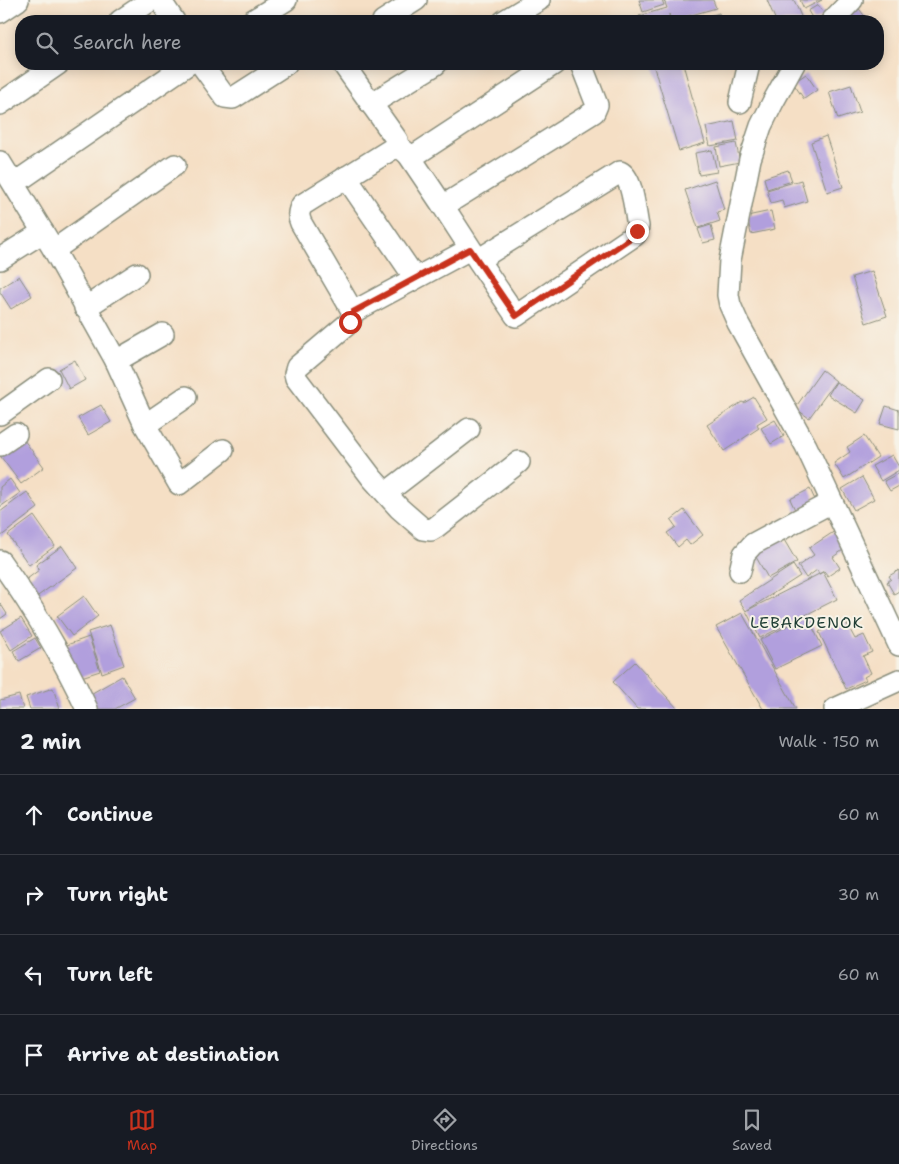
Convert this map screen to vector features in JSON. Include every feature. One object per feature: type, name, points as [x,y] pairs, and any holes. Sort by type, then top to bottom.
[{"type":"street","points":[[0,12],[18,0]]},
{"type":"street","points":[[129,15],[150,0]]},
{"type":"street","points":[[160,0],[170,15]]},
{"type":"street","points":[[262,15],[286,0]]},
{"type":"street","points":[[392,15],[416,0]]},
{"type":"street","points":[[514,15],[539,0]]},
{"type":"street","points":[[838,15],[852,0]]},
{"type":"street","points":[[0,104],[49,70]]},
{"type":"street","points":[[15,183],[179,70]]},
{"type":"street","points":[[205,70],[225,97],[233,98],[277,70]]},
{"type":"street","points":[[347,70],[443,206],[474,255],[516,316],[635,235],[638,226],[629,181],[625,174],[620,172],[474,255],[415,278],[353,312],[350,322],[298,367],[295,374],[372,478],[422,529],[431,530],[519,462]]},
{"type":"street","points":[[371,104],[426,70]]},
{"type":"street","points":[[353,312],[298,217],[298,211],[302,205],[395,147],[415,155],[545,70]]},
{"type":"street","points":[[443,206],[594,112],[597,105],[583,70]]},
{"type":"street","points":[[740,102],[748,70]]},
{"type":"street","points":[[791,70],[765,118],[750,159],[730,260],[728,295],[738,323],[806,446],[899,645]]},
{"type":"street","points":[[0,162],[15,183],[116,361],[145,425],[179,484],[223,450]]},
{"type":"street","points":[[0,259],[48,241],[175,165]]},
{"type":"street","points":[[346,177],[415,278]]},
{"type":"street","points":[[85,308],[136,274]]},
{"type":"street","points":[[116,361],[163,334]]},
{"type":"street","points":[[0,414],[49,379]]},
{"type":"street","points":[[145,425],[186,397]]},
{"type":"street","points":[[386,493],[469,429]]},
{"type":"street","points":[[740,572],[744,554],[753,544],[832,502]]},
{"type":"street","points":[[0,561],[28,600],[49,635],[87,709]]},
{"type":"street","points":[[835,709],[899,680]]},
{"type":"building","points":[[639,0],[662,0],[664,5],[643,12]]},
{"type":"building","points":[[664,0],[713,0],[716,8],[692,15],[642,15],[667,8]]},
{"type":"building","points":[[767,0],[794,0],[800,15],[773,15]]},
{"type":"building","points":[[800,0],[822,0],[804,9]]},
{"type":"building","points":[[818,5],[825,15],[810,15],[808,11]]},
{"type":"building","points":[[857,6],[864,15],[846,15]]},
{"type":"building","points":[[655,70],[685,70],[705,143],[679,151]]},
{"type":"building","points":[[806,74],[817,90],[804,99],[793,83]]},
{"type":"building","points":[[851,85],[860,112],[838,119],[829,92]]},
{"type":"building","points":[[734,121],[738,141],[710,146],[706,127]]},
{"type":"building","points":[[826,136],[843,187],[827,192],[811,142]]},
{"type":"building","points":[[736,143],[740,162],[719,166],[716,147]]},
{"type":"building","points":[[712,150],[717,172],[699,175],[695,153]]},
{"type":"building","points":[[788,170],[792,181],[767,189],[764,178]]},
{"type":"building","points":[[715,180],[724,210],[717,212],[720,221],[698,228],[685,190]]},
{"type":"building","points":[[801,180],[807,201],[784,208],[782,200],[771,203],[767,190]]},
{"type":"building","points":[[771,211],[775,229],[751,234],[747,216]]},
{"type":"building","points":[[711,225],[715,240],[703,243],[698,229]]},
{"type":"building","points":[[872,271],[887,316],[866,323],[852,277]]},
{"type":"building","points":[[19,276],[32,296],[11,309],[0,292],[0,288]]},
{"type":"building","points":[[75,360],[85,380],[69,389],[59,369]]},
{"type":"building","points":[[822,370],[836,381],[809,418],[795,408]]},
{"type":"building","points":[[836,382],[865,400],[857,413],[828,395]]},
{"type":"building","points":[[754,397],[767,418],[757,424],[759,428],[724,451],[707,425],[742,402],[744,403]]},
{"type":"building","points":[[101,405],[111,422],[88,435],[78,418]]},
{"type":"building","points":[[886,406],[899,410],[899,429],[880,424]]},
{"type":"building","points":[[775,420],[784,436],[771,444],[761,428]]},
{"type":"building","points":[[864,436],[878,457],[844,479],[834,463],[850,452],[847,447]]},
{"type":"building","points":[[24,440],[44,467],[21,484],[1,457]]},
{"type":"building","points":[[892,455],[899,470],[881,481],[872,466]]},
{"type":"building","points":[[899,473],[899,486],[890,491],[884,481]]},
{"type":"building","points":[[862,477],[874,499],[854,510],[842,489]]},
{"type":"building","points":[[10,479],[20,493],[0,507],[0,487]]},
{"type":"building","points":[[810,489],[816,502],[796,512],[790,499]]},
{"type":"building","points":[[27,492],[38,508],[0,537],[0,512]]},
{"type":"building","points":[[684,510],[703,535],[690,545],[686,540],[678,547],[667,533],[676,527],[671,520]]},
{"type":"building","points":[[34,516],[55,546],[29,565],[8,535]]},
{"type":"building","points":[[835,531],[846,548],[833,557],[840,568],[828,576],[824,571],[819,574],[817,570],[806,578],[798,566],[814,555],[809,548]]},
{"type":"building","points":[[780,533],[797,562],[768,578],[752,550]]},
{"type":"building","points":[[62,546],[77,568],[35,598],[23,582],[39,570],[36,565]]},
{"type":"building","points":[[793,565],[800,576],[746,611],[739,600]]},
{"type":"building","points":[[899,570],[899,591],[894,594],[887,582],[891,579],[889,576]]},
{"type":"building","points":[[823,572],[837,599],[760,638],[746,611]]},
{"type":"building","points":[[84,596],[98,616],[72,636],[57,616]]},
{"type":"building","points":[[0,603],[7,614],[0,619]]},
{"type":"building","points":[[742,613],[796,709],[763,709],[716,627]]},
{"type":"building","points":[[807,616],[822,646],[775,669],[760,640]]},
{"type":"building","points":[[21,618],[32,636],[11,650],[0,631]]},
{"type":"building","points":[[838,622],[839,625],[846,622],[855,639],[864,635],[872,652],[863,656],[871,673],[864,677],[866,680],[846,689],[819,632]]},
{"type":"building","points":[[110,625],[124,665],[102,673],[88,632]]},
{"type":"building","points":[[89,637],[100,671],[75,679],[64,646]]},
{"type":"building","points":[[35,638],[41,648],[19,661],[13,651]]},
{"type":"building","points":[[635,662],[678,709],[637,709],[613,682]]},
{"type":"building","points":[[122,676],[135,698],[115,709],[95,709],[87,696]]},
{"type":"building","points":[[53,688],[60,709],[30,709],[26,697]]},
{"type":"building","points":[[19,695],[23,709],[0,709],[0,700]]},
{"type":"district","name":"LEBAKDENOK","points":[[807,622]]},
{"type":"route","points":[[350,322],[353,312],[470,249],[516,316],[635,235],[637,231]]}]
